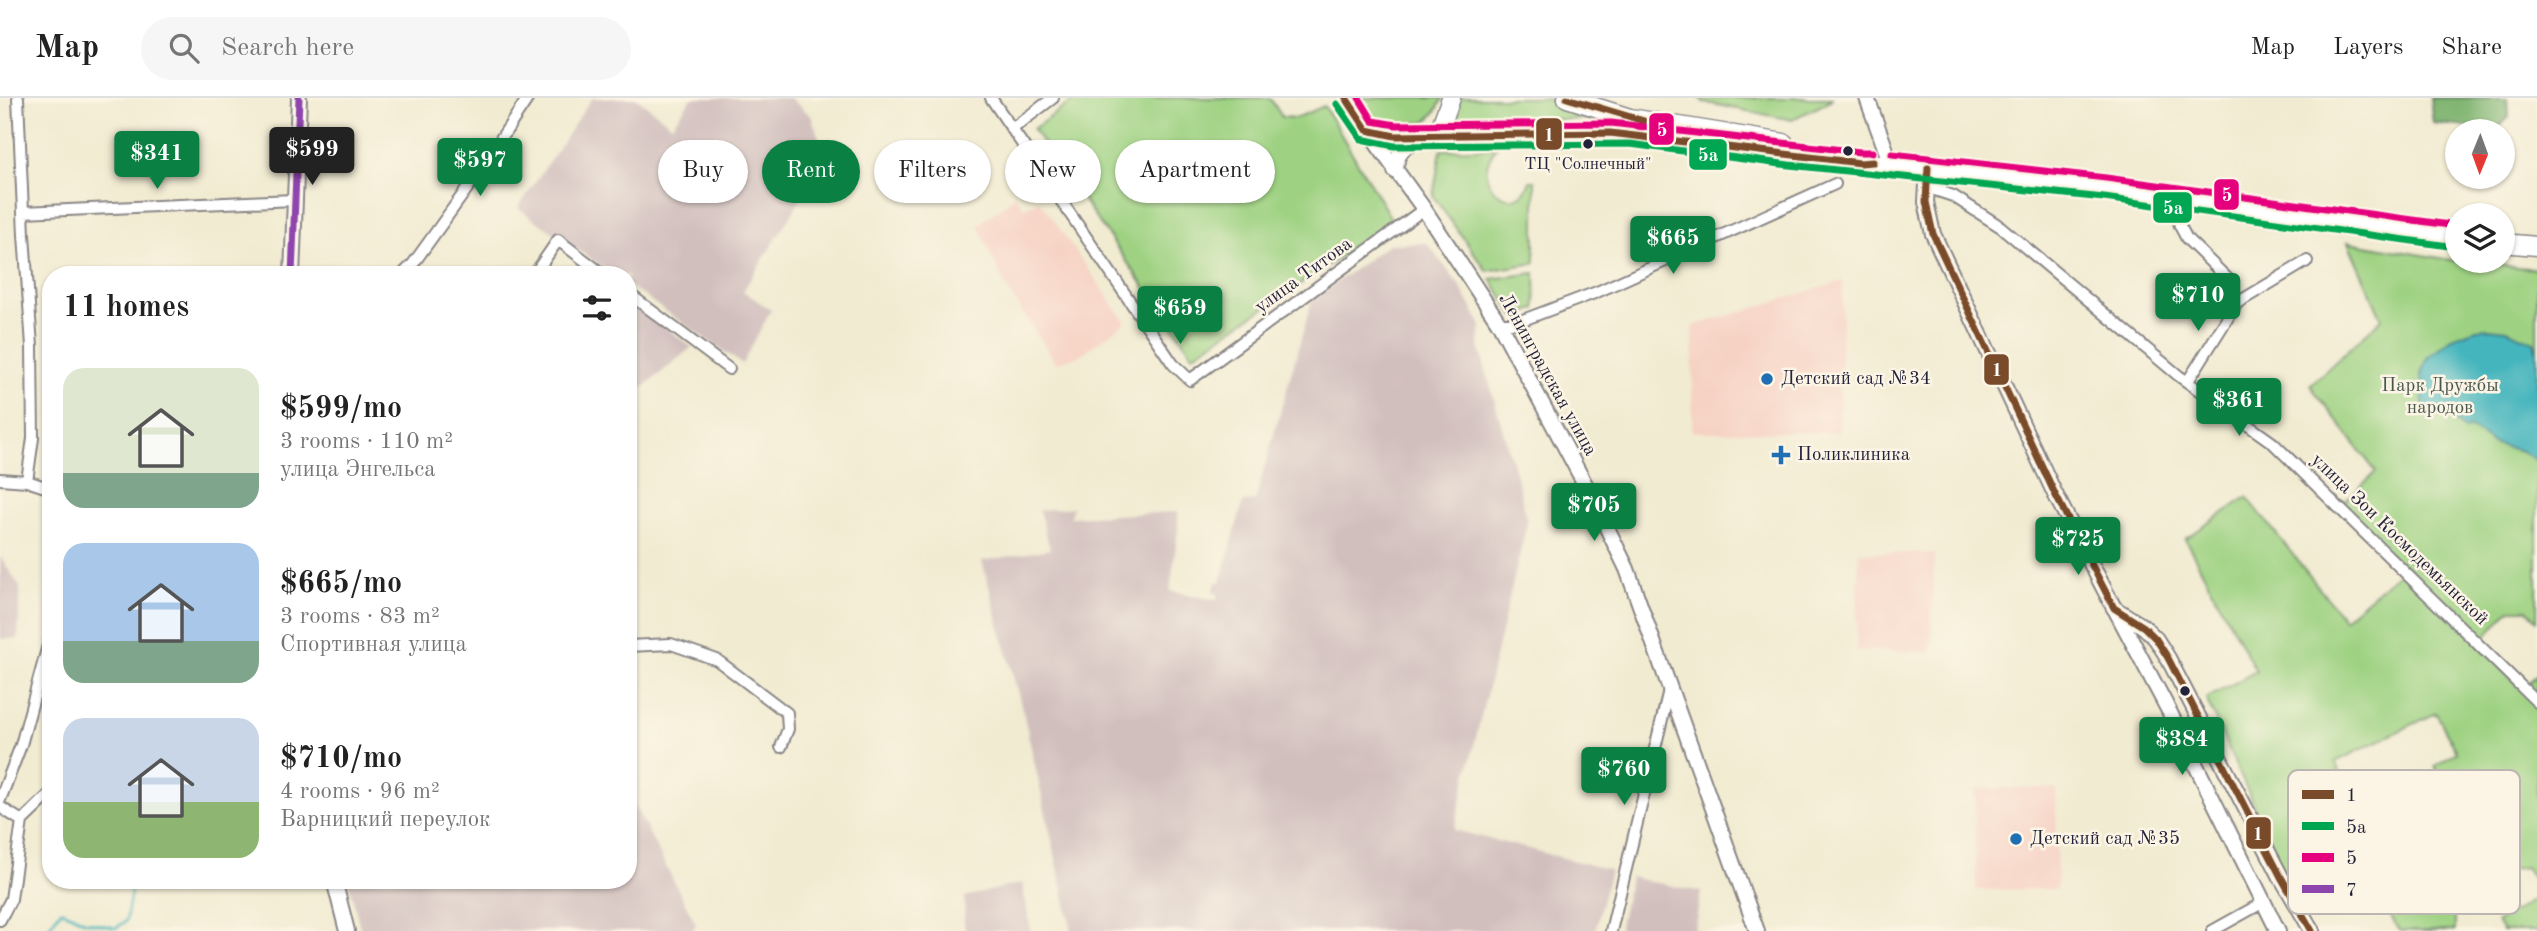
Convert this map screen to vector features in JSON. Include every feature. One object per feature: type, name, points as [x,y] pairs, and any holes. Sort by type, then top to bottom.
[{"type":"main road","points":[[1346,98],[1367,130],[1395,136],[1609,132],[2172,197],[2445,235]]},
{"type":"main road","points":[[1432,135],[1442,123],[1451,98]]},
{"type":"main road","points":[[1567,98],[1630,118],[1762,139],[1873,162]]},
{"type":"main road","points":[[2515,245],[2536,247]]},
{"type":"street","points":[[18,98],[32,346],[33,438],[27,481]]},
{"type":"street","points":[[292,266],[299,98]]},
{"type":"street","points":[[411,266],[528,98]]},
{"type":"street","points":[[991,98],[1012,129],[1053,98]]},
{"type":"street","points":[[1867,98],[1891,164]]},
{"type":"street","name":"улица Титова","points":[[1012,129],[1173,364],[1190,380],[1424,209]]},
{"type":"street","name":"Ленинградская улица","points":[[1367,130],[1424,209],[1499,323],[1595,503],[1627,569],[1756,931]]},
{"type":"street","points":[[1395,171],[1397,155],[1406,145],[1432,135]]},
{"type":"street","points":[[1928,168],[1928,218],[1950,273],[2055,494],[2164,701],[2278,931]]},
{"type":"street","points":[[1499,323],[1515,323],[1586,296],[1835,184]]},
{"type":"street","name":"улица Зои Космодемьянской","points":[[1926,187],[1954,196],[2001,227],[2188,381],[2273,443],[2537,702]]},
{"type":"street","points":[[2172,197],[2180,226],[2187,239],[2228,279],[2237,303]]},
{"type":"street","points":[[23,212],[294,200]]},
{"type":"street","points":[[540,266],[558,240],[592,266]]},
{"type":"street","points":[[2188,381],[2237,303],[2307,261]]},
{"type":"street","points":[[637,300],[729,369]]},
{"type":"street","points":[[0,480],[27,481],[42,486]]},
{"type":"street","points":[[2114,608],[2144,627],[2156,639],[2168,658],[2288,889]]},
{"type":"street","points":[[637,646],[671,644],[723,664],[787,713],[788,729],[781,747]]},
{"type":"street","points":[[0,800],[21,745],[42,667]]},
{"type":"street","points":[[1611,931],[1669,690]]},
{"type":"street","points":[[0,920],[11,899],[22,821],[42,802]]},
{"type":"street","points":[[0,807],[22,821]]},
{"type":"street","points":[[336,889],[347,931]]},
{"type":"street","points":[[2212,931],[2264,902]]},
{"type":"street","points":[[2302,914],[2312,931]]},
{"type":"shaded area","points":[[592,98],[637,98],[672,125],[692,98],[790,98],[811,116],[820,140],[762,140],[762,203],[799,203],[743,291],[771,310],[742,364],[637,291],[637,266],[601,266],[518,208]]},
{"type":"shaded area","points":[[1006,203],[1021,203],[1025,208],[1034,203],[1041,203],[1126,322],[1079,356],[1056,363],[1004,284],[978,225]]},
{"type":"shaded area","points":[[1427,243],[1459,285],[1481,324],[1479,346],[1527,523],[1454,830],[1610,870],[1595,931],[1072,931],[1024,716],[982,561],[1050,549],[1039,510],[1073,507],[1070,517],[1178,512],[1170,591],[1216,600],[1218,594],[1213,592],[1216,582],[1221,582],[1243,502],[1255,501],[1312,300],[1389,244]]},
{"type":"shaded area","name":"Детский сад №34","points":[[1843,281],[1839,432],[1692,432],[1693,326]]},
{"type":"shaded area","points":[[637,307],[692,347],[637,393]]},
{"type":"shaded area","points":[[1859,552],[1934,554],[1931,652],[1856,650]]},
{"type":"shaded area","points":[[0,556],[20,587],[18,639],[0,639]]},
{"type":"shaded area","name":"Детский сад №35","points":[[1975,788],[2056,788],[2057,889],[1976,890]]},
{"type":"shaded area","points":[[637,810],[696,924],[692,931],[361,931],[350,889],[637,889]]},
{"type":"shaded area","points":[[1630,877],[1701,892],[1694,931],[1619,931]]},
{"type":"shaded area","points":[[1022,883],[1031,931],[966,931],[965,897]]},
{"type":"green space","points":[[1077,98],[1270,98],[1282,117],[1296,118],[1324,106],[1393,222],[1193,355],[1085,203],[1101,203],[1101,140],[1041,140],[1033,129]]},
{"type":"green space","points":[[1361,98],[1443,98],[1431,117],[1422,123],[1388,124],[1377,121]]},
{"type":"green space","points":[[1458,98],[1543,98],[1595,114],[1586,119],[1450,122]]},
{"type":"green space","points":[[1700,98],[1832,98],[1792,120],[1703,102]]},
{"type":"green space","points":[[2430,98],[2507,98],[2506,119],[2445,119],[2445,124],[2433,123]]},
{"type":"green space","points":[[1496,148],[1488,162],[1487,174],[1490,185],[1497,193],[1515,198],[1524,192],[1530,181],[1535,181],[1535,263],[1487,271],[1433,196],[1441,150]]},
{"type":"green space","name":"Парк Дружбы народов","points":[[2348,242],[2445,259],[2445,273],[2515,273],[2515,267],[2537,269],[2537,620],[2527,609],[2510,609],[2478,645],[2524,689],[2537,674],[2537,884],[2525,867],[2520,868],[2520,770],[2437,770],[2435,766],[2457,752],[2436,713],[2335,762],[2339,770],[2288,770],[2287,879],[2206,699],[2256,671],[2185,539],[2247,497],[2344,619],[2402,570],[2338,507],[2376,472],[2310,385],[2382,319]]},
{"type":"green space","points":[[1535,273],[1536,309],[1514,316],[1491,279]]},
{"type":"green space","points":[[2537,894],[2537,931],[2502,931],[2496,922],[2509,914],[2520,914],[2520,908],[2533,900]]},
{"type":"green space","points":[[2390,914],[2455,914],[2455,931],[2400,931]]},
{"type":"water","points":[[2476,329],[2507,330],[2534,342],[2537,352],[2537,461],[2521,451],[2492,443],[2470,428],[2464,431],[2453,418],[2439,415],[2423,402],[2421,373],[2428,358],[2452,338]]},
{"type":"waterway","points":[[46,931],[61,910],[84,921],[116,928],[126,921],[131,889]]},
{"type":"transit line","name":"7","points":[[292,266],[299,98]]},
{"type":"transit line","name":"1","points":[[1346,98],[1367,130],[1395,136],[1610,133],[1860,163],[1873,162]]},
{"type":"transit line","name":"5","points":[[1359,98],[1373,121],[1396,125],[1611,123],[1872,152]]},
{"type":"transit line","name":"1","points":[[1567,98],[1644,121]]},
{"type":"transit line","name":"5а","points":[[1337,104],[1361,139],[1394,146],[1630,144],[1789,165],[2104,198],[2445,245]]},
{"type":"transit line","name":"5","points":[[1892,154],[2106,178],[2445,224]]},
{"type":"transit line","name":"1","points":[[1928,168],[1926,202],[1933,234],[2055,494],[2114,608],[2144,627],[2156,639],[2168,658],[2288,889]]},
{"type":"transit line","name":"1","points":[[2302,914],[2312,931]]},
{"type":"place","name":"ТЦ \"Солнечный\"","points":[[1588,144]]},
{"type":"place","name":"Детский сад №34","points":[[1767,379]]},
{"type":"place","name":"Поликлиника","points":[[1781,455]]},
{"type":"place","name":"Детский сад №35","points":[[2016,839]]}]
